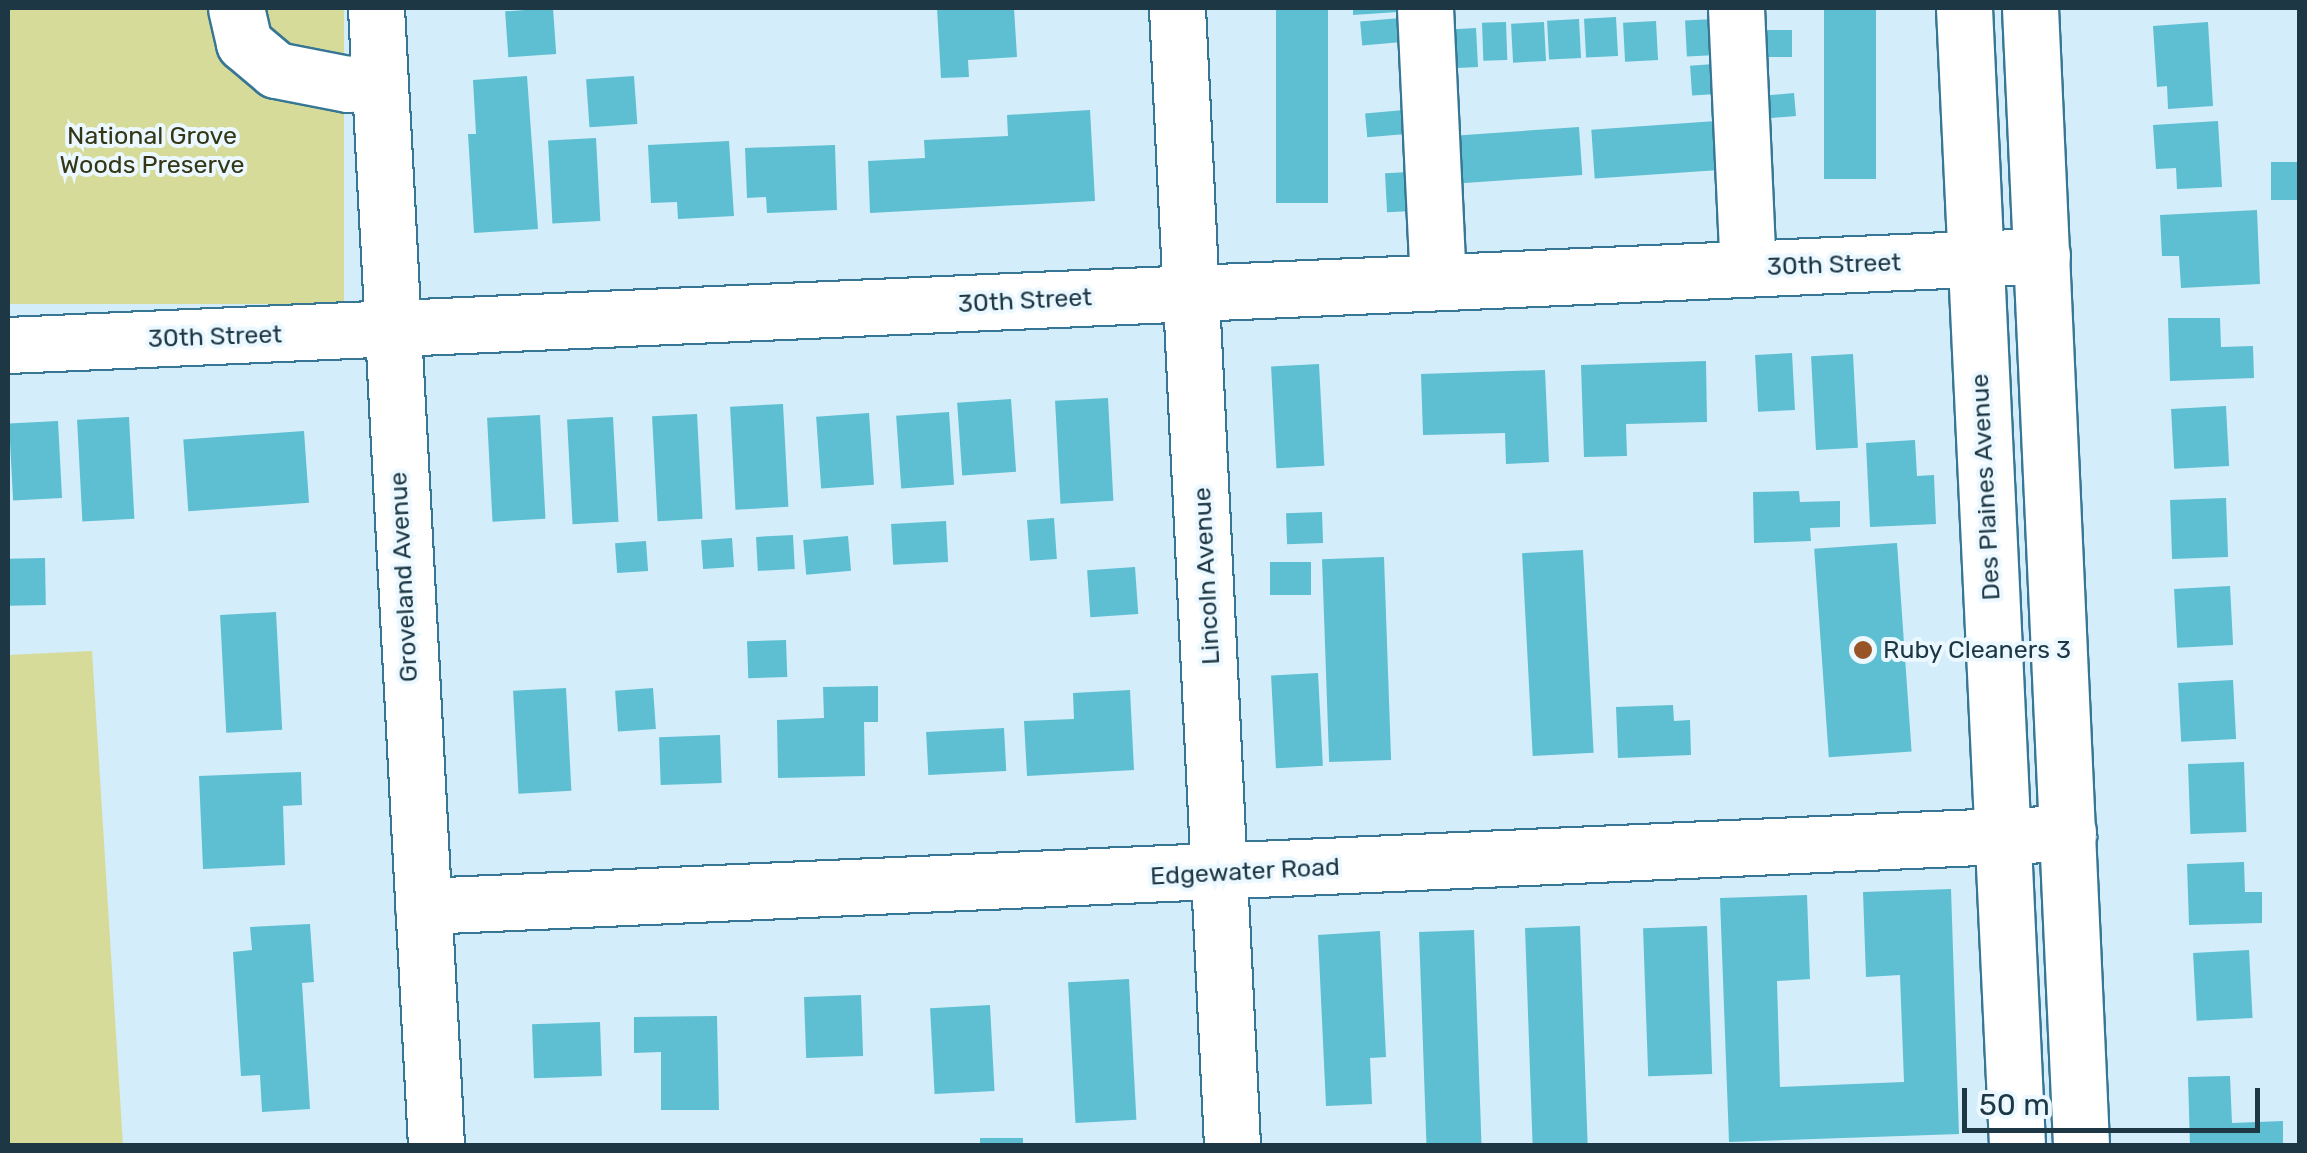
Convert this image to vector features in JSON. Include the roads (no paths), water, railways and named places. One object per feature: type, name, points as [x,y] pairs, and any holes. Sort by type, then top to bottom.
[{"type":"street","points":[[236,8],[244,43],[276,70],[348,84],[379,80]]},
{"type":"street","name":"Groveland Avenue","points":[[376,8],[390,331],[436,1146]]},
{"type":"street","name":"Lincoln Avenue","points":[[1178,8],[1223,873],[1232,1146]]},
{"type":"street","points":[[1426,8],[1438,282]]},
{"type":"street","points":[[1736,8],[1748,268]]},
{"type":"street","name":"Des Plaines Avenue","points":[[1964,8],[2017,1146]]},
{"type":"street","points":[[2030,8],[2081,1146]]},
{"type":"street","name":"30th Street","points":[[8,345],[2042,256]]},
{"type":"street","name":"Edgewater Road","points":[[423,906],[2068,834]]},
{"type":"place","name":"Ruby Cleaners 3","points":[[1863,650]]},
{"type":"park label","name":"National Grove Woods Preserve","points":[[152,152]]}]
